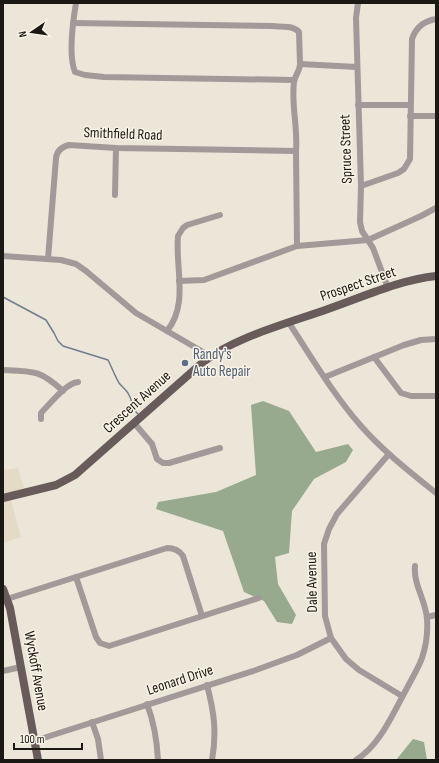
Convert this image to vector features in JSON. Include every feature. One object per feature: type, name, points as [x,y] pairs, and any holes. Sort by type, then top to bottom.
[{"type":"main road","name":"Prospect Street","points":[[289,323],[416,279],[436,276]]},
{"type":"main road","name":"Crescent Avenue","points":[[3,498],[46,488],[65,481],[84,469],[210,356],[228,346],[289,323]]},
{"type":"main road","name":"Wyckoff Avenue","points":[[3,589],[7,599],[21,667],[38,760]]},
{"type":"street","points":[[76,3],[73,23],[73,68],[75,72],[79,74],[104,77],[294,80]]},
{"type":"street","name":"Spruce Street","points":[[358,3],[356,18],[360,222],[362,231],[377,258],[388,288]]},
{"type":"street","points":[[360,186],[398,172],[404,169],[408,163],[411,154],[410,105],[412,39],[413,34],[420,25],[436,18]]},
{"type":"street","points":[[73,23],[293,28],[299,32],[300,70],[294,80],[297,137],[297,246]]},
{"type":"street","points":[[300,64],[357,66]]},
{"type":"street","points":[[358,104],[410,105]]},
{"type":"street","points":[[410,116],[436,116]]},
{"type":"street","name":"Smithfield Road","points":[[48,259],[56,158],[58,151],[65,146],[296,151]]},
{"type":"street","points":[[115,195],[116,148]]},
{"type":"street","points":[[179,281],[204,280],[297,246],[368,240],[436,208]]},
{"type":"street","points":[[167,331],[174,321],[179,306],[177,241],[180,232],[187,225],[220,215]]},
{"type":"street","points":[[3,256],[69,261],[82,268],[136,312],[210,356]]},
{"type":"street","points":[[289,323],[350,412],[389,454],[436,494]]},
{"type":"street","points":[[325,377],[412,342],[436,339]]},
{"type":"street","points":[[374,357],[401,393],[411,396],[436,396]]},
{"type":"street","points":[[3,370],[36,373],[51,380],[63,391]]},
{"type":"street","points":[[41,419],[41,413],[63,391],[73,382],[78,382]]},
{"type":"street","points":[[135,424],[152,444],[157,459],[163,463],[169,463],[220,448]]},
{"type":"street","name":"Dale Avenue","points":[[389,454],[337,514],[326,537],[324,544],[325,616],[331,638],[341,654],[353,665],[402,696]]},
{"type":"street","points":[[7,599],[167,548],[172,548],[178,550],[183,556],[202,616]]},
{"type":"street","points":[[356,760],[377,740],[422,659],[426,638],[427,617],[416,579],[415,566]]},
{"type":"street","points":[[76,577],[96,637],[100,643],[109,646],[259,598]]},
{"type":"street","points":[[427,617],[436,615]]},
{"type":"street","name":"Leonard Drive","points":[[34,741],[256,670],[297,655],[331,638]]},
{"type":"street","points":[[3,671],[21,667]]},
{"type":"street","points":[[207,685],[215,724],[215,746],[212,760]]},
{"type":"street","points":[[147,704],[155,730],[158,760]]},
{"type":"street","points":[[92,722],[98,740],[100,760]]},
{"type":"shaded area","points":[[18,468],[24,488],[9,493],[21,537],[3,543],[3,470]]},
{"type":"green space","points":[[263,401],[289,411],[316,452],[348,444],[353,450],[346,462],[314,479],[292,511],[289,553],[275,557],[278,584],[296,615],[292,624],[277,622],[264,601],[244,592],[223,531],[156,509],[158,502],[216,492],[256,475],[251,405]]},
{"type":"green space","points":[[413,739],[424,742],[427,760],[396,760]]},
{"type":"waterway","points":[[3,297],[46,320],[58,341],[63,346],[108,360],[119,383],[128,393],[138,414]]},
{"type":"place","name":"Randy's Auto Repair","points":[[185,363]]}]
